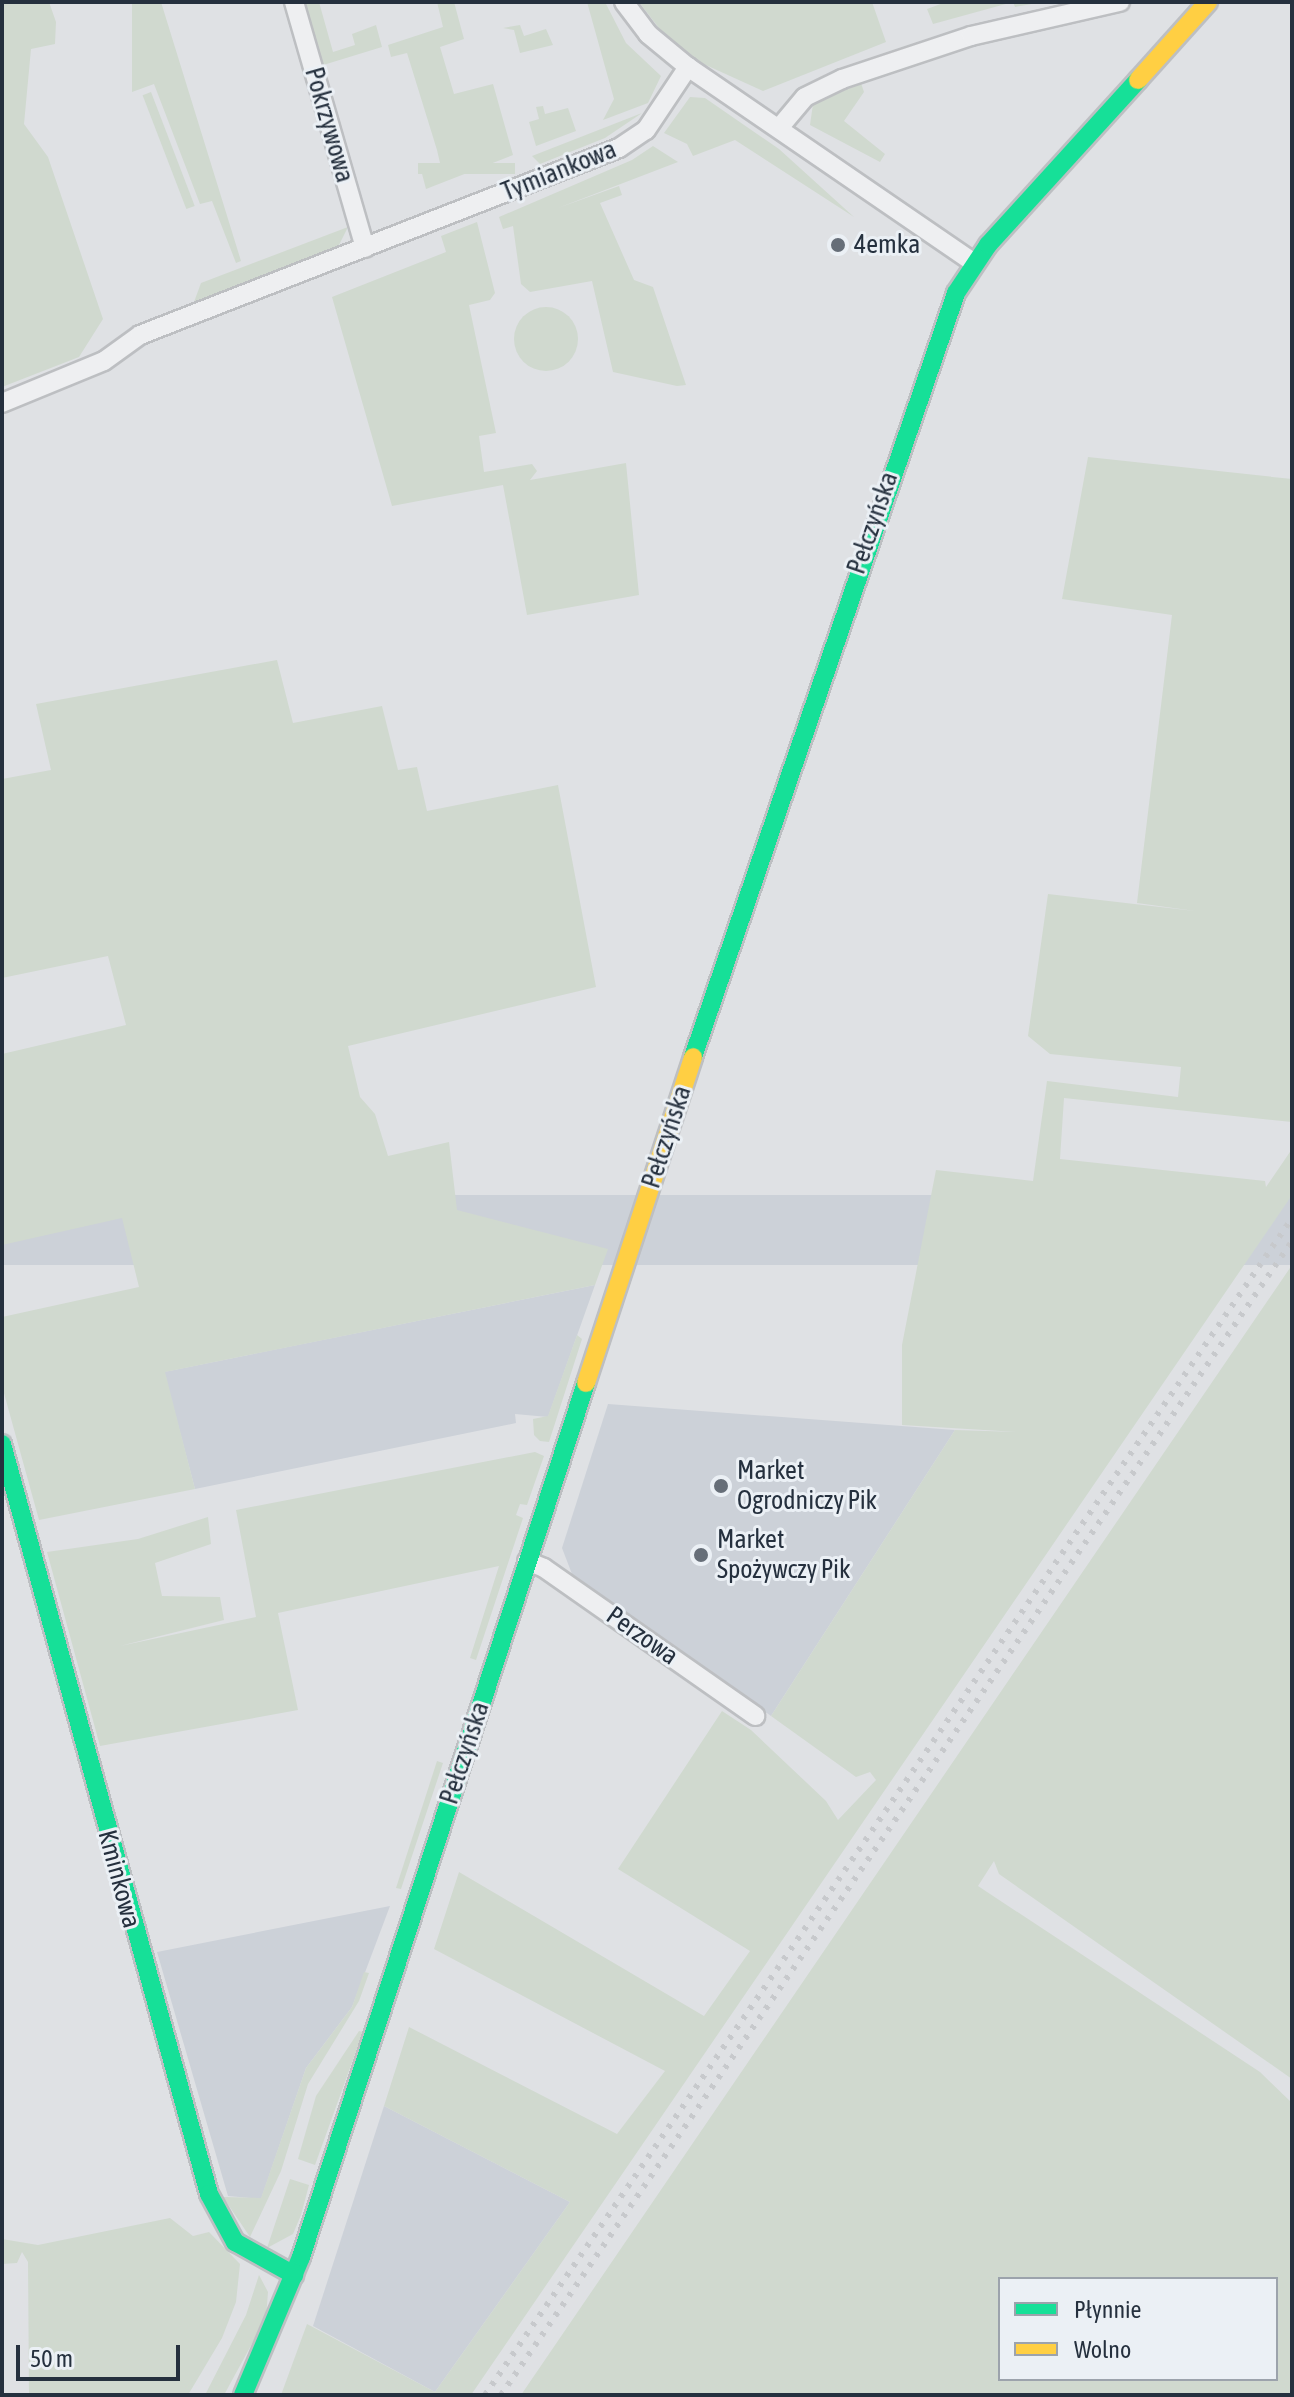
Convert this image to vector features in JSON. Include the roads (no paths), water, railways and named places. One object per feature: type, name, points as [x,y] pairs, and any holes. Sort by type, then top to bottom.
[{"type":"main road","name":"Pełczyńska","points":[[243,2395],[265,2350],[294,2275],[527,1561],[910,416],[956,293],[974,263],[1208,2]]},
{"type":"main road","name":"Kminkowa","points":[[2,1444],[209,2194],[235,2242],[294,2275]]},
{"type":"street","name":"Pokrzywowa","points":[[294,2],[365,248]]},
{"type":"street","points":[[624,2],[648,34],[688,67],[974,263]]},
{"type":"street","points":[[779,128],[805,97],[842,79],[971,36],[1120,2]]},
{"type":"street","name":"Tymiankowa","points":[[2,403],[111,358],[140,335],[631,141],[646,130],[688,67]]},
{"type":"street","name":"Perzowa","points":[[527,1561],[544,1568],[755,1716]]},
{"type":"railway","points":[[485,2395],[1292,1218]]},
{"type":"railway","points":[[501,2395],[1292,1241]]},
{"type":"place","name":"4emka","points":[[838,245]]},
{"type":"place","name":"Market Ogrodniczy Pik","points":[[721,1486]]},
{"type":"place","name":"Market Spożywczy Pik","points":[[701,1555]]}]
